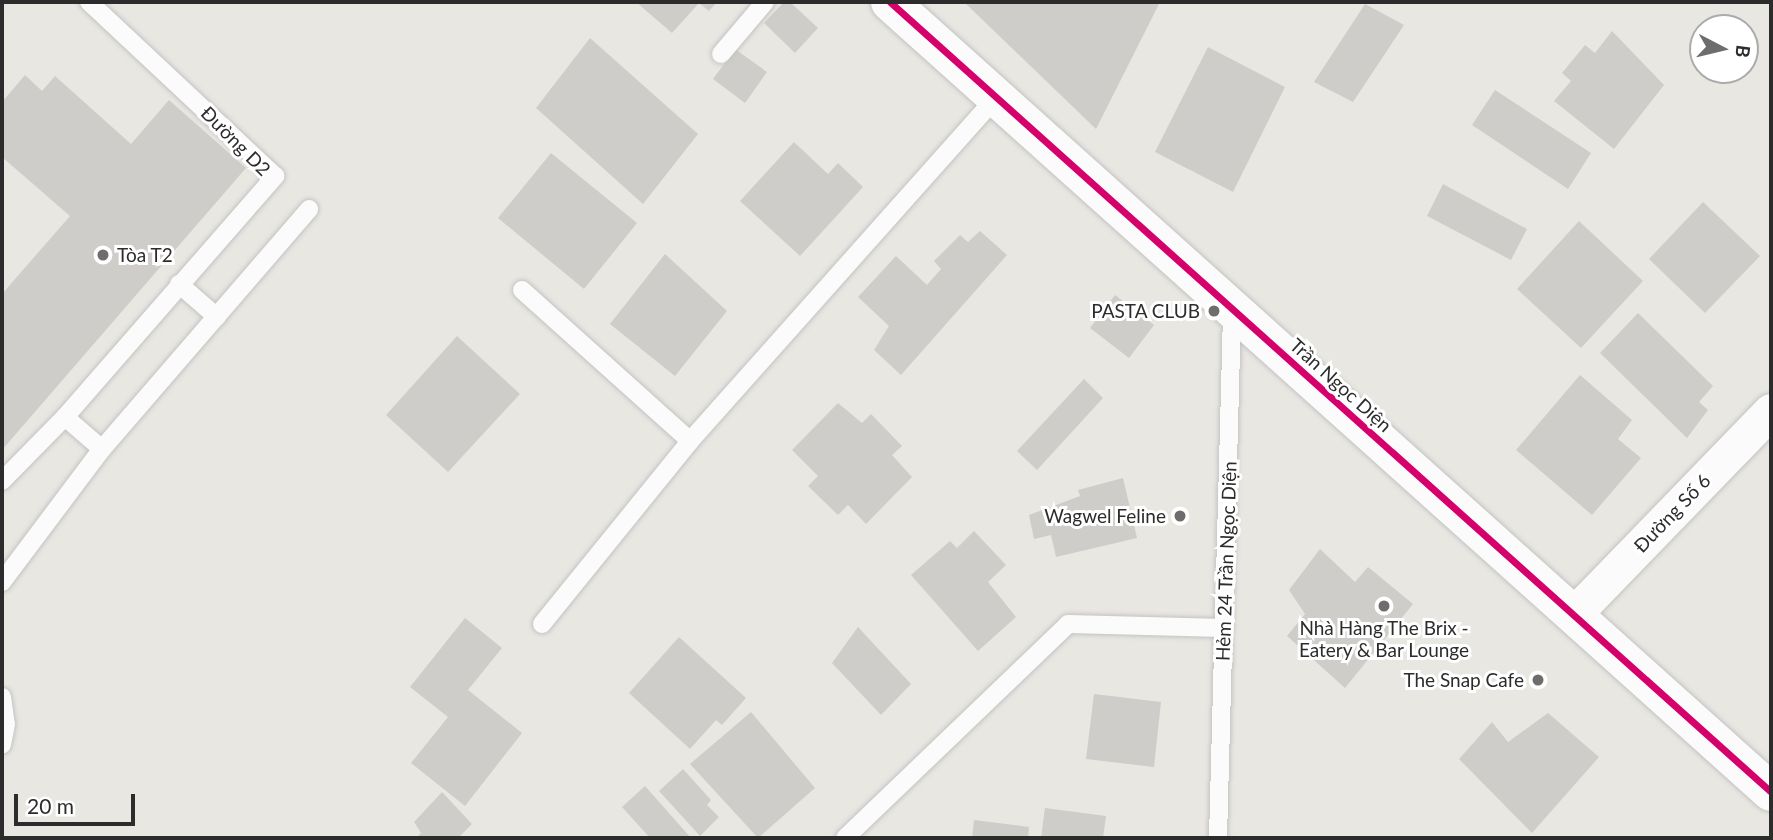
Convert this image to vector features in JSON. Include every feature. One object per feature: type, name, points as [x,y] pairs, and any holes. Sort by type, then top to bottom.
[{"type":"street","name":"Trần Ngọc Diện","points":[[890,2],[1771,792]]},
{"type":"street","name":"Đường Số 6","points":[[1573,615],[1771,411]]},
{"type":"lane","name":"Đường D2","points":[[89,2],[275,176],[179,284]]},
{"type":"lane","points":[[721,54],[765,2]]},
{"type":"lane","points":[[542,624],[690,441],[996,97]]},
{"type":"lane","points":[[2,582],[102,449],[309,209]]},
{"type":"lane","points":[[2,481],[65,417],[179,284],[217,317]]},
{"type":"lane","points":[[522,290],[690,441]]},
{"type":"lane","name":"Hẻm 24 Trần Ngọc Diện","points":[[1218,838],[1233,309]]},
{"type":"lane","points":[[65,417],[102,449]]},
{"type":"lane","points":[[845,838],[1068,624],[1224,628]]},
{"type":"lane","points":[[2,697],[6,724],[2,745]]},
{"type":"building","points":[[636,2],[717,2],[709,11],[699,3],[672,33]]},
{"type":"building","points":[[784,2],[790,2],[818,28],[795,53],[764,23]]},
{"type":"building","points":[[964,2],[1160,2],[1096,129]]},
{"type":"building","points":[[1365,4],[1404,25],[1353,102],[1314,82]]},
{"type":"building","points":[[1612,31],[1664,85],[1614,149],[1554,101],[1571,81],[1562,73],[1585,45],[1595,53]]},
{"type":"building","points":[[590,38],[698,134],[643,204],[536,108]]},
{"type":"building","points":[[1208,47],[1285,87],[1233,192],[1155,152]]},
{"type":"building","points":[[735,49],[767,72],[745,103],[713,79]]},
{"type":"building","name":"Tòa T2","points":[[25,75],[42,91],[55,76],[131,144],[169,100],[246,168],[2,450],[2,294],[70,216],[2,157],[2,102]]},
{"type":"building","points":[[1495,90],[1591,153],[1568,189],[1472,125]]},
{"type":"building","points":[[794,142],[828,174],[838,163],[863,187],[800,256],[740,201]]},
{"type":"building","points":[[551,153],[637,223],[584,289],[498,218]]},
{"type":"building","points":[[1443,184],[1527,229],[1511,260],[1427,216]]},
{"type":"building","points":[[1703,202],[1760,256],[1705,313],[1649,259]]},
{"type":"building","points":[[1579,221],[1643,281],[1581,348],[1517,289]]},
{"type":"building","points":[[980,231],[1007,255],[901,375],[874,350],[889,326],[858,297],[896,256],[927,285],[941,269],[934,261],[960,235],[968,242]]},
{"type":"building","points":[[665,254],[727,311],[675,376],[610,324]]},
{"type":"building","points":[[1115,295],[1154,325],[1129,358],[1090,328]]},
{"type":"building","points":[[1638,313],[1713,386],[1699,402],[1708,410],[1687,438],[1600,353]]},
{"type":"building","points":[[457,336],[520,394],[448,472],[386,415]]},
{"type":"building","points":[[1580,375],[1632,420],[1618,439],[1641,458],[1592,515],[1516,450]]},
{"type":"building","points":[[1084,379],[1103,398],[1037,470],[1017,451]]},
{"type":"building","points":[[838,403],[862,423],[871,414],[902,446],[892,455],[912,477],[866,524],[848,505],[838,515],[808,486],[818,476],[792,450]]},
{"type":"building","points":[[1123,478],[1137,538],[1056,557],[1051,535],[1034,539],[1029,515],[1080,496],[1078,490]]},
{"type":"building","points":[[974,531],[1006,565],[988,582],[1016,617],[978,651],[911,575],[950,541],[957,548]]},
{"type":"building","points":[[1320,549],[1355,582],[1368,567],[1413,604],[1345,688],[1287,636],[1305,614],[1289,590]]},
{"type":"building","points":[[465,618],[502,648],[468,690],[522,733],[465,806],[411,763],[448,717],[410,687]]},
{"type":"building","points":[[858,627],[911,684],[881,715],[832,663]]},
{"type":"building","points":[[679,637],[746,698],[722,725],[716,720],[690,749],[629,693]]},
{"type":"building","points":[[1094,694],[1161,702],[1154,767],[1086,759]]},
{"type":"building","points":[[751,712],[815,788],[758,838],[690,764]]},
{"type":"building","points":[[1548,713],[1599,757],[1532,833],[1459,759],[1492,722],[1508,742]]},
{"type":"building","points":[[683,769],[711,800],[707,805],[719,817],[700,836],[659,791]]},
{"type":"building","points":[[645,786],[691,838],[650,838],[622,807]]},
{"type":"building","points":[[442,792],[472,824],[458,838],[416,838],[421,833],[414,822]]},
{"type":"building","points":[[1045,808],[1106,816],[1103,838],[1041,838]]},
{"type":"building","points":[[974,820],[1029,827],[1028,838],[972,838]]},
{"type":"cycle path","points":[[890,2],[1771,792]]},
{"type":"place","name":"Tòa T2","points":[[103,255]]},
{"type":"place","name":"PASTA CLUB","points":[[1214,311]]},
{"type":"place","name":"Wagwel Feline","points":[[1180,516]]},
{"type":"place","name":"Nhà Hàng The Brix - Eatery & Bar Lounge","points":[[1384,606]]},
{"type":"place","name":"The Snap Cafe","points":[[1538,680]]}]
